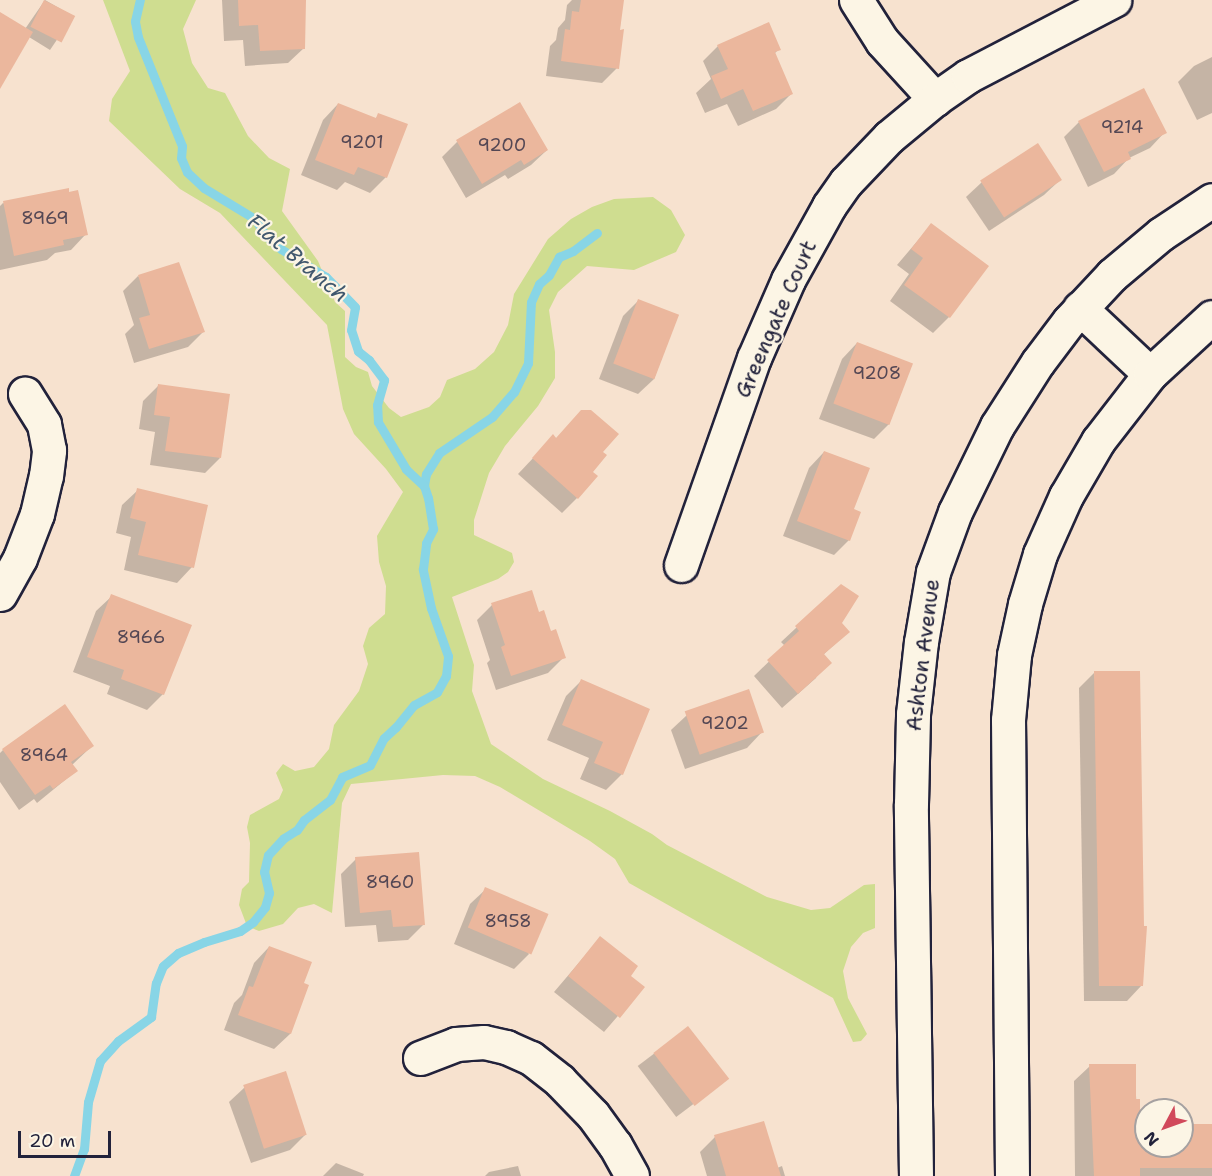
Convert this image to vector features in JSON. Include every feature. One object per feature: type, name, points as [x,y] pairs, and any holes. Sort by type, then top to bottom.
[{"type":"street","points":[[856,0],[882,42],[935,99]]},
{"type":"street","name":"Greengate Court","points":[[681,565],[754,358],[788,280],[829,206],[846,182],[889,137],[935,99],[968,76],[1114,0]]},
{"type":"street","name":"Ashton Avenue","points":[[916,1176],[911,804],[913,714],[921,642],[933,572],[955,512],[997,426],[1038,362],[1080,308],[1112,275],[1161,234],[1212,200]]},
{"type":"street","points":[[1080,308],[1150,374]]},
{"type":"street","points":[[1012,1176],[1008,720],[1014,655],[1025,604],[1040,554],[1066,496],[1098,441],[1150,374],[1212,317]]},
{"type":"street","points":[[0,594],[20,558],[37,514],[46,476],[48,450],[44,424],[25,393]]},
{"type":"street","points":[[420,1058],[456,1044],[484,1042],[506,1047],[531,1058],[560,1081],[593,1115],[615,1145],[632,1176]]},
{"type":"green space","points":[[103,0],[196,0],[183,29],[192,63],[208,88],[225,93],[248,136],[269,158],[290,169],[282,211],[318,261],[335,302],[345,311],[345,357],[356,367],[368,372],[372,386],[389,408],[401,417],[429,407],[440,397],[447,380],[475,369],[494,352],[508,325],[514,294],[548,239],[571,219],[592,207],[614,199],[653,197],[671,210],[685,235],[676,252],[634,270],[587,266],[558,292],[549,310],[555,352],[555,378],[538,406],[505,446],[489,473],[474,520],[474,535],[512,553],[514,562],[508,572],[498,579],[452,597],[474,665],[472,691],[491,744],[543,779],[610,811],[667,845],[767,897],[811,910],[830,908],[864,885],[875,884],[875,928],[863,933],[851,947],[843,971],[848,998],[867,1034],[861,1041],[853,1042],[833,998],[629,883],[615,859],[590,841],[500,787],[475,776],[443,775],[351,784],[342,803],[332,913],[314,904],[298,908],[283,924],[259,931],[247,926],[239,905],[242,889],[249,882],[250,843],[247,827],[250,815],[279,799],[283,790],[276,773],[283,764],[295,771],[314,767],[329,749],[334,725],[359,691],[368,664],[363,646],[369,628],[385,614],[386,586],[379,562],[377,536],[403,492],[386,469],[354,434],[343,409],[327,325],[220,213],[180,189],[109,121],[112,99],[130,71]]},
{"type":"building","points":[[44,0],[75,16],[62,43],[30,27]]},
{"type":"building","points":[[238,0],[306,0],[305,49],[260,51],[258,25],[239,26]]},
{"type":"building","points":[[581,0],[624,0],[620,30],[624,29],[619,69],[561,61],[565,29],[570,30],[572,11],[579,12]]},
{"type":"building","points":[[0,12],[33,32],[0,89]]},
{"type":"building","points":[[769,22],[781,50],[775,52],[793,94],[753,111],[743,89],[721,99],[711,76],[728,69],[717,45]]},
{"type":"building","points":[[1144,88],[1167,133],[1128,152],[1131,159],[1104,172],[1078,121]]},
{"type":"building","points":[[520,102],[548,150],[524,165],[521,160],[482,184],[456,140]]},
{"type":"building","points":[[338,103],[376,118],[378,113],[408,124],[387,178],[358,167],[354,175],[315,160]]},
{"type":"building","points":[[1038,143],[1062,180],[1004,217],[980,181]]},
{"type":"building","points":[[69,188],[69,192],[78,190],[88,235],[63,240],[64,245],[14,256],[3,201]]},
{"type":"building","points":[[931,223],[989,266],[950,318],[904,285],[923,258],[911,249]]},
{"type":"building","points":[[179,262],[205,332],[149,349],[139,318],[150,315],[138,275]]},
{"type":"building","points":[[638,299],[679,315],[654,379],[613,363]]},
{"type":"building","points":[[857,342],[913,364],[889,425],[833,404]]},
{"type":"building","points":[[158,384],[230,394],[221,458],[165,451],[170,417],[154,415]]},
{"type":"building","points":[[581,410],[591,410],[619,434],[603,452],[607,455],[593,472],[598,476],[578,499],[532,458],[553,434],[556,438]]},
{"type":"building","points":[[824,451],[870,468],[854,509],[861,512],[850,541],[797,521]]},
{"type":"building","points":[[137,488],[208,505],[194,568],[138,555],[146,522],[130,518]]},
{"type":"building","points":[[841,584],[859,596],[842,623],[850,632],[824,654],[832,663],[798,694],[767,660],[799,631],[795,626]]},
{"type":"building","points":[[532,590],[539,612],[544,610],[551,631],[556,629],[566,658],[511,676],[501,647],[505,645],[491,603]]},
{"type":"building","points":[[111,594],[192,625],[164,695],[121,679],[124,670],[87,657]]},
{"type":"building","points":[[1094,671],[1140,671],[1144,926],[1147,926],[1143,986],[1099,986]]},
{"type":"building","points":[[581,679],[650,709],[623,775],[594,763],[603,742],[562,725]]},
{"type":"building","points":[[749,689],[764,732],[700,755],[685,711]]},
{"type":"building","points":[[65,704],[94,746],[71,762],[78,771],[53,789],[50,785],[35,795],[2,749]]},
{"type":"building","points":[[419,852],[425,925],[393,927],[391,910],[360,913],[355,857]]},
{"type":"building","points":[[485,887],[549,914],[531,954],[468,928]]},
{"type":"building","points":[[600,936],[638,966],[631,976],[645,987],[620,1018],[568,976]]},
{"type":"building","points":[[269,946],[312,962],[304,983],[309,985],[291,1034],[238,1015],[249,986],[253,987]]},
{"type":"building","points":[[688,1026],[729,1079],[695,1106],[653,1053]]},
{"type":"building","points":[[1089,1064],[1136,1064],[1134,1158],[1194,1158],[1194,1124],[1212,1124],[1212,1168],[1140,1168],[1140,1176],[1094,1176]]},
{"type":"building","points":[[286,1071],[307,1135],[264,1149],[243,1085]]},
{"type":"building","points":[[764,1121],[781,1176],[726,1176],[714,1135]]},
{"type":"waterway","name":"Flat Branch","points":[[74,1176],[84,1149],[88,1102],[100,1061],[118,1041],[151,1017],[156,983],[163,966],[178,953],[240,931],[253,922],[265,907],[269,893],[264,872],[268,855],[284,838],[297,830],[304,820],[330,800],[342,777],[370,765],[384,738],[414,705],[437,692],[446,676],[448,656],[431,608],[423,569],[426,543],[433,529],[428,498],[424,486],[406,469],[378,422],[377,405],[384,380],[369,360],[358,351],[351,330],[355,307],[326,277],[281,249],[266,236],[255,219],[204,188],[187,172],[181,158],[182,146],[138,37],[135,21],[140,0]]},
{"type":"waterway","points":[[424,486],[426,474],[439,453],[492,417],[514,392],[528,363],[531,302],[539,284],[549,275],[559,257],[573,251],[597,233]]}]
